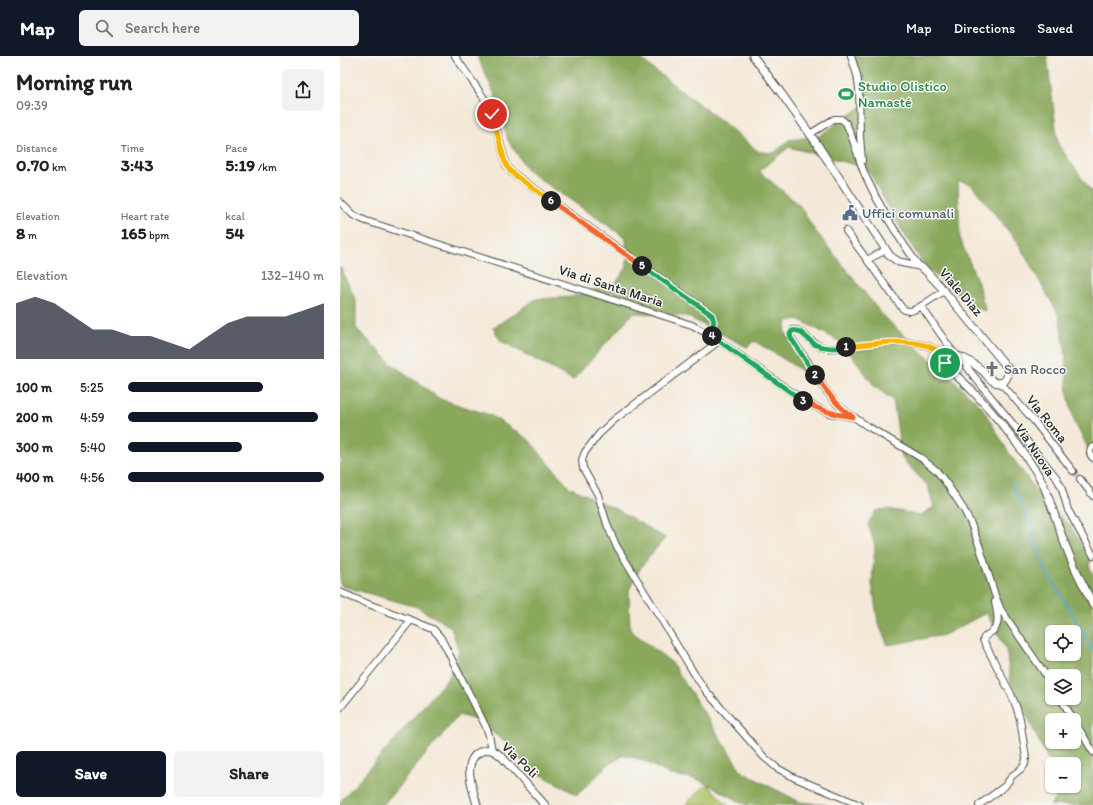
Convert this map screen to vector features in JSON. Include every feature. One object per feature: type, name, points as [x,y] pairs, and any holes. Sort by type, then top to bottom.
[{"type":"street","points":[[455,56],[488,104],[506,165],[511,172],[711,314],[714,322],[708,334]]},
{"type":"street","points":[[753,56],[810,134],[886,250],[867,260]]},
{"type":"street","points":[[851,56],[857,75],[859,88],[860,136],[864,173]]},
{"type":"street","points":[[810,134],[834,119],[843,120],[847,126],[864,173],[881,206],[919,266]]},
{"type":"street","name":"Via di Santa Maria","points":[[340,202],[350,212],[366,221],[699,328],[719,340],[807,403],[828,413],[853,417]]},
{"type":"street","points":[[846,231],[903,310],[910,312],[944,291]]},
{"type":"street","name":"Viale Diaz","points":[[886,250],[892,258],[896,260],[919,266],[944,291],[1007,366],[1008,377],[1001,383]]},
{"type":"street","points":[[921,306],[958,356],[1056,477],[1061,486],[1068,510],[1093,555]]},
{"type":"street","points":[[1001,383],[994,381],[976,365],[958,356],[950,355],[946,357],[938,350],[923,345],[882,343],[831,348],[813,343],[799,331],[793,330],[791,332],[791,338],[829,395],[839,406],[876,432],[915,453],[944,479],[969,519],[998,603],[1005,616],[1045,674]]},
{"type":"street","points":[[719,340],[609,424],[585,452],[582,460],[583,468],[598,495],[609,532],[616,545],[710,697],[760,753],[774,765],[795,778],[860,805]]},
{"type":"street","name":"Via Nuova","points":[[946,357],[944,360],[946,365],[986,404],[1018,445],[1038,475],[1048,495],[1067,551],[1093,605]]},
{"type":"street","name":"Via Roma","points":[[1001,383],[1034,421],[1073,471]]},
{"type":"street","points":[[1092,457],[1090,450],[1093,448]]},
{"type":"street","points":[[1080,479],[1093,496]]},
{"type":"street","points":[[979,805],[1007,784],[1012,776],[1025,764],[1026,758],[1020,719],[1016,706],[983,640],[985,636],[994,631],[998,620],[992,586]]},
{"type":"street","points":[[340,592],[433,629],[441,638],[486,727],[492,750]]},
{"type":"street","points":[[340,708],[411,620]]},
{"type":"street","points":[[1081,732],[1093,752]]},
{"type":"street","name":"Via Poli","points":[[477,805],[470,779],[471,762],[474,756],[486,749],[492,750],[502,757],[545,805]]},
{"type":"green space","points":[[477,56],[638,56],[759,152],[774,153],[789,140],[819,136],[863,106],[861,77],[854,56],[1047,56],[1058,144],[1093,194],[1093,458],[1075,423],[1068,395],[1065,347],[1059,315],[1018,243],[971,184],[958,181],[960,239],[977,280],[986,312],[975,307],[927,269],[909,242],[867,168],[789,147],[759,171],[800,206],[813,228],[884,317],[981,406],[1009,453],[1046,504],[1071,526],[1091,559],[1089,566],[1093,575],[1093,805],[1050,805],[1056,798],[1056,793],[1081,793],[1081,757],[1047,757],[1011,683],[1006,649],[986,613],[944,635],[888,645],[878,623],[872,583],[875,545],[868,524],[875,511],[887,509],[920,515],[934,507],[928,486],[902,458],[893,400],[875,387],[839,341],[798,319],[787,321],[785,332],[804,352],[818,381],[754,341],[747,347],[686,316],[633,313],[573,380],[501,341],[493,328],[536,299],[571,297],[616,283],[627,267],[626,238],[528,171],[508,140],[496,97]]},
{"type":"green space","points":[[340,267],[356,301],[356,328],[392,364],[440,399],[490,415],[528,439],[569,487],[618,510],[665,538],[641,567],[629,590],[630,630],[672,663],[742,772],[800,802],[827,805],[745,805],[697,779],[670,775],[642,760],[624,755],[608,765],[577,795],[542,775],[516,757],[505,742],[478,721],[459,715],[383,805],[340,805],[340,802],[449,677],[459,651],[451,627],[417,607],[342,586],[340,584]]},
{"type":"green space","points":[[707,784],[728,805],[685,805]]},
{"type":"waterway","points":[[1011,484],[1021,503],[1047,573],[1093,651]]},
{"type":"tunnel","points":[[1073,471],[1080,479]]},
{"type":"place","name":"Studio Olistico Namasté","points":[[846,94]]},
{"type":"place","name":"Uffici comunali","points":[[850,213]]},
{"type":"place","name":"San Rocco","points":[[992,369]]},
{"type":"route","points":[[492,114],[506,165],[511,172],[711,314],[714,324],[708,334],[719,340],[807,403],[828,413],[853,417],[834,402],[827,392],[791,338],[790,334],[793,330],[797,330],[815,344],[829,348],[893,342],[929,346],[938,350],[946,357],[944,360],[945,363]]}]
